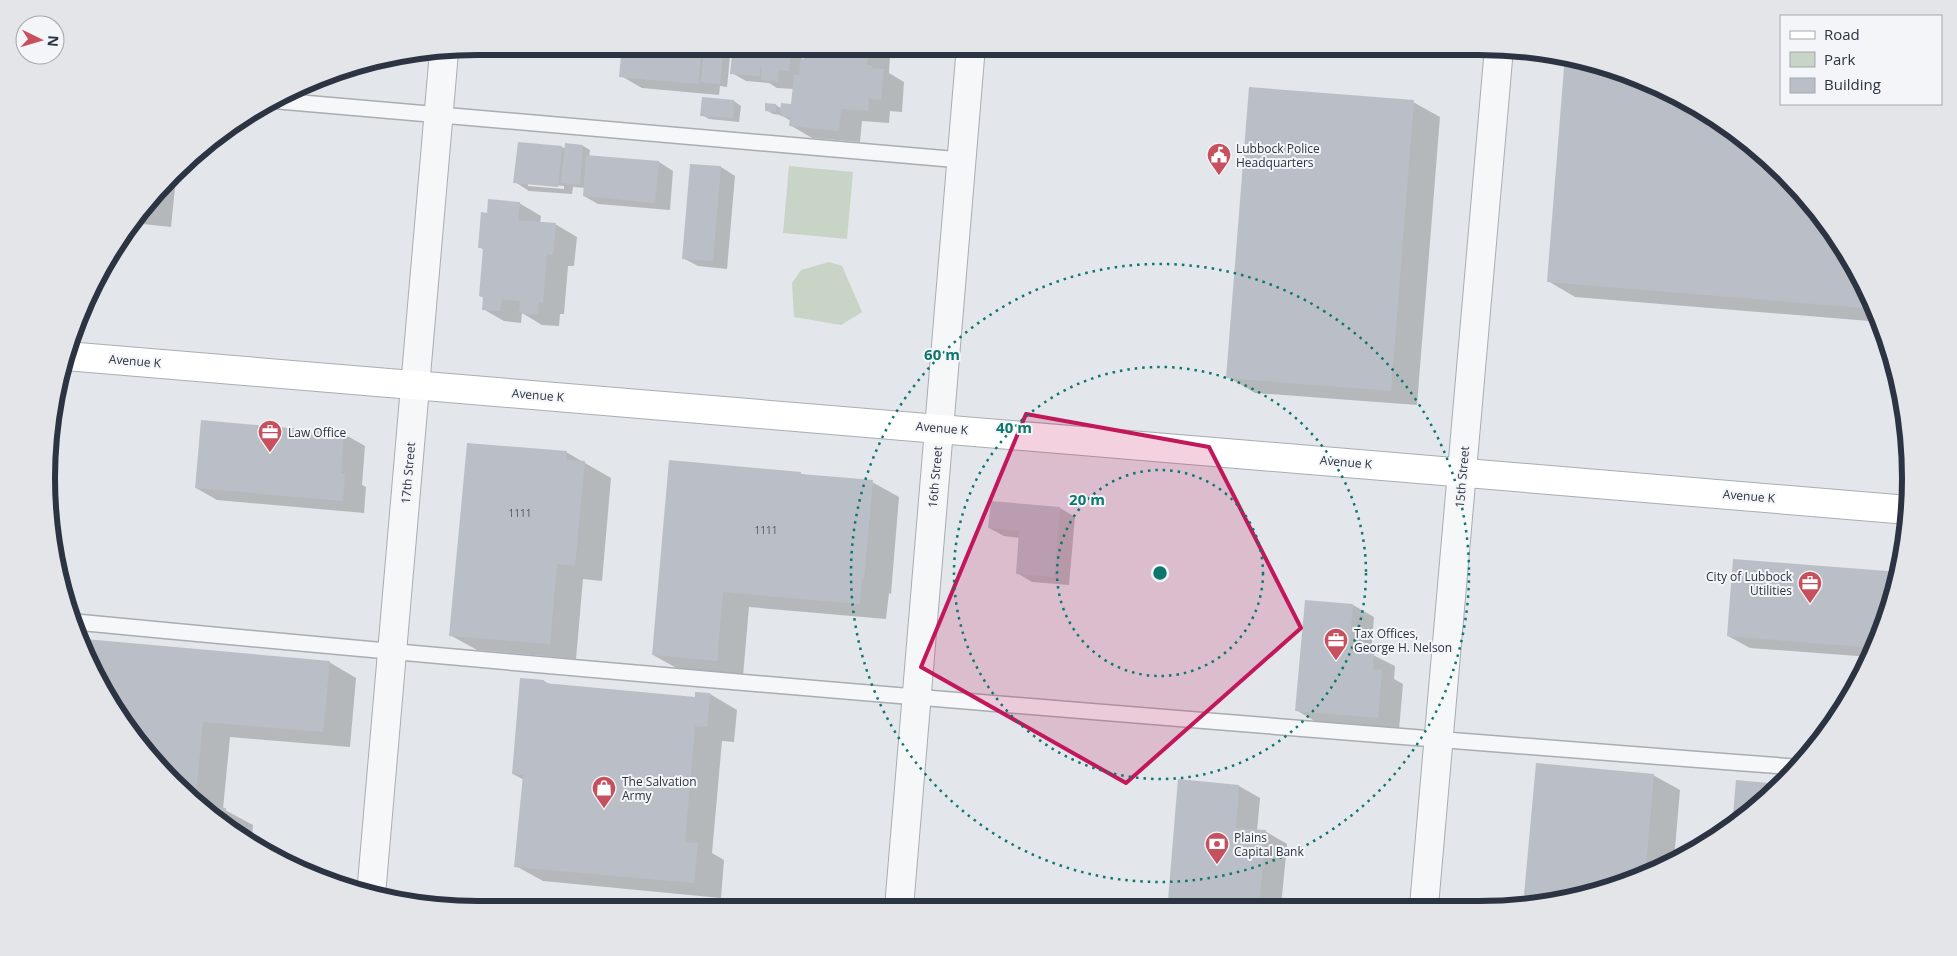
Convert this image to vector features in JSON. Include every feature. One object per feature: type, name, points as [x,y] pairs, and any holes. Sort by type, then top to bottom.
[{"type":"main road","name":"Avenue K","points":[[73,357],[1901,509]]},
{"type":"street","name":"16th Street","points":[[900,901],[970,55]]},
{"type":"street","name":"15th Street","points":[[1424,901],[1498,56]]},
{"type":"street","name":"17th Street","points":[[373,888],[444,57]]},
{"type":"lane","points":[[286,102],[961,160]]},
{"type":"lane","points":[[80,622],[392,652],[916,697],[1788,766]]},
{"type":"highlighted area","points":[[1026,414],[1209,447],[1301,628],[1126,783],[921,667]]},
{"type":"green space","points":[[789,166],[853,172],[847,239],[783,233]]},
{"type":"green space","points":[[829,262],[842,266],[862,312],[841,325],[794,317],[792,283],[801,270]]},
{"type":"building","points":[[621,55],[701,55],[698,84],[619,77]]},
{"type":"building","points":[[704,55],[723,55],[720,84],[701,82]]},
{"type":"building","points":[[732,55],[791,55],[789,71],[779,70],[778,82],[761,80],[762,68],[760,68],[760,76],[730,74]]},
{"type":"building","points":[[804,55],[868,55],[867,65],[872,65],[872,68],[884,69],[881,100],[869,99],[868,111],[841,109],[839,131],[789,126],[790,117],[780,116],[781,103],[791,104],[794,75],[799,75],[801,59],[804,59]]},
{"type":"building","points":[[1564,64],[1615,77],[1641,87],[1690,112],[1737,142],[1778,179],[1815,220],[1845,267],[1866,308],[1547,282]]},
{"type":"building","points":[[1249,87],[1414,100],[1391,391],[1226,378]]},
{"type":"building","points":[[702,97],[734,100],[733,118],[700,116]]},
{"type":"building","points":[[765,103],[776,104],[776,112],[765,111]]},
{"type":"building","points":[[518,142],[562,146],[558,187],[513,183]]},
{"type":"building","points":[[565,143],[583,145],[580,185],[561,183]]},
{"type":"building","points":[[586,155],[659,161],[655,203],[583,196]]},
{"type":"building","points":[[690,164],[721,166],[713,261],[682,259]]},
{"type":"building","points":[[488,199],[520,202],[518,220],[556,223],[553,255],[547,254],[543,303],[539,302],[538,315],[519,313],[520,301],[502,299],[500,311],[482,310],[483,297],[479,296],[483,248],[478,248],[481,212],[487,213]]},
{"type":"building","name":"Law Office","points":[[201,420],[344,433],[341,473],[345,474],[343,501],[195,488]]},
{"type":"building","points":[[467,443],[567,451],[566,460],[585,461],[575,566],[557,564],[550,644],[449,636]]},
{"type":"building","points":[[669,460],[873,480],[860,604],[723,592],[717,661],[652,655]]},
{"type":"building","points":[[991,501],[1060,507],[1054,577],[1016,574],[1019,531],[988,528]]},
{"type":"building","name":"City of Lubbock Utilities","points":[[1733,559],[1892,571],[1880,614],[1866,647],[1727,636]]},
{"type":"building","name":"Tax Offices, George H. Nelson","points":[[1305,600],[1353,604],[1349,651],[1374,653],[1373,669],[1382,670],[1378,718],[1295,711]]},
{"type":"building","points":[[87,639],[330,661],[323,732],[203,722],[196,793],[142,736],[112,689]]},
{"type":"building","name":"The Salvation Army","points":[[520,678],[544,680],[544,683],[695,697],[695,692],[710,693],[707,727],[695,726],[685,842],[698,843],[694,883],[514,867],[523,775],[512,774]]},
{"type":"building","points":[[1536,763],[1654,774],[1646,867],[1588,887],[1524,898]]},
{"type":"building","name":"Plains Capital Bank","points":[[1178,779],[1239,785],[1236,828],[1266,830],[1260,901],[1168,900]]},
{"type":"building","points":[[1736,780],[1771,783],[1758,796],[1733,817]]},
{"type":"building","points":[[211,806],[226,808],[225,818]]},
{"type":"place","name":"Lubbock Police Headquarters","points":[[1219,176]]},
{"type":"place","name":"Law Office","points":[[270,453]]},
{"type":"place","name":"City of Lubbock Utilities","points":[[1810,604]]},
{"type":"place","name":"Tax Offices, George H. Nelson","points":[[1336,661]]},
{"type":"place","name":"The Salvation Army","points":[[604,809]]},
{"type":"place","name":"Plains Capital Bank","points":[[1217,865]]}]
